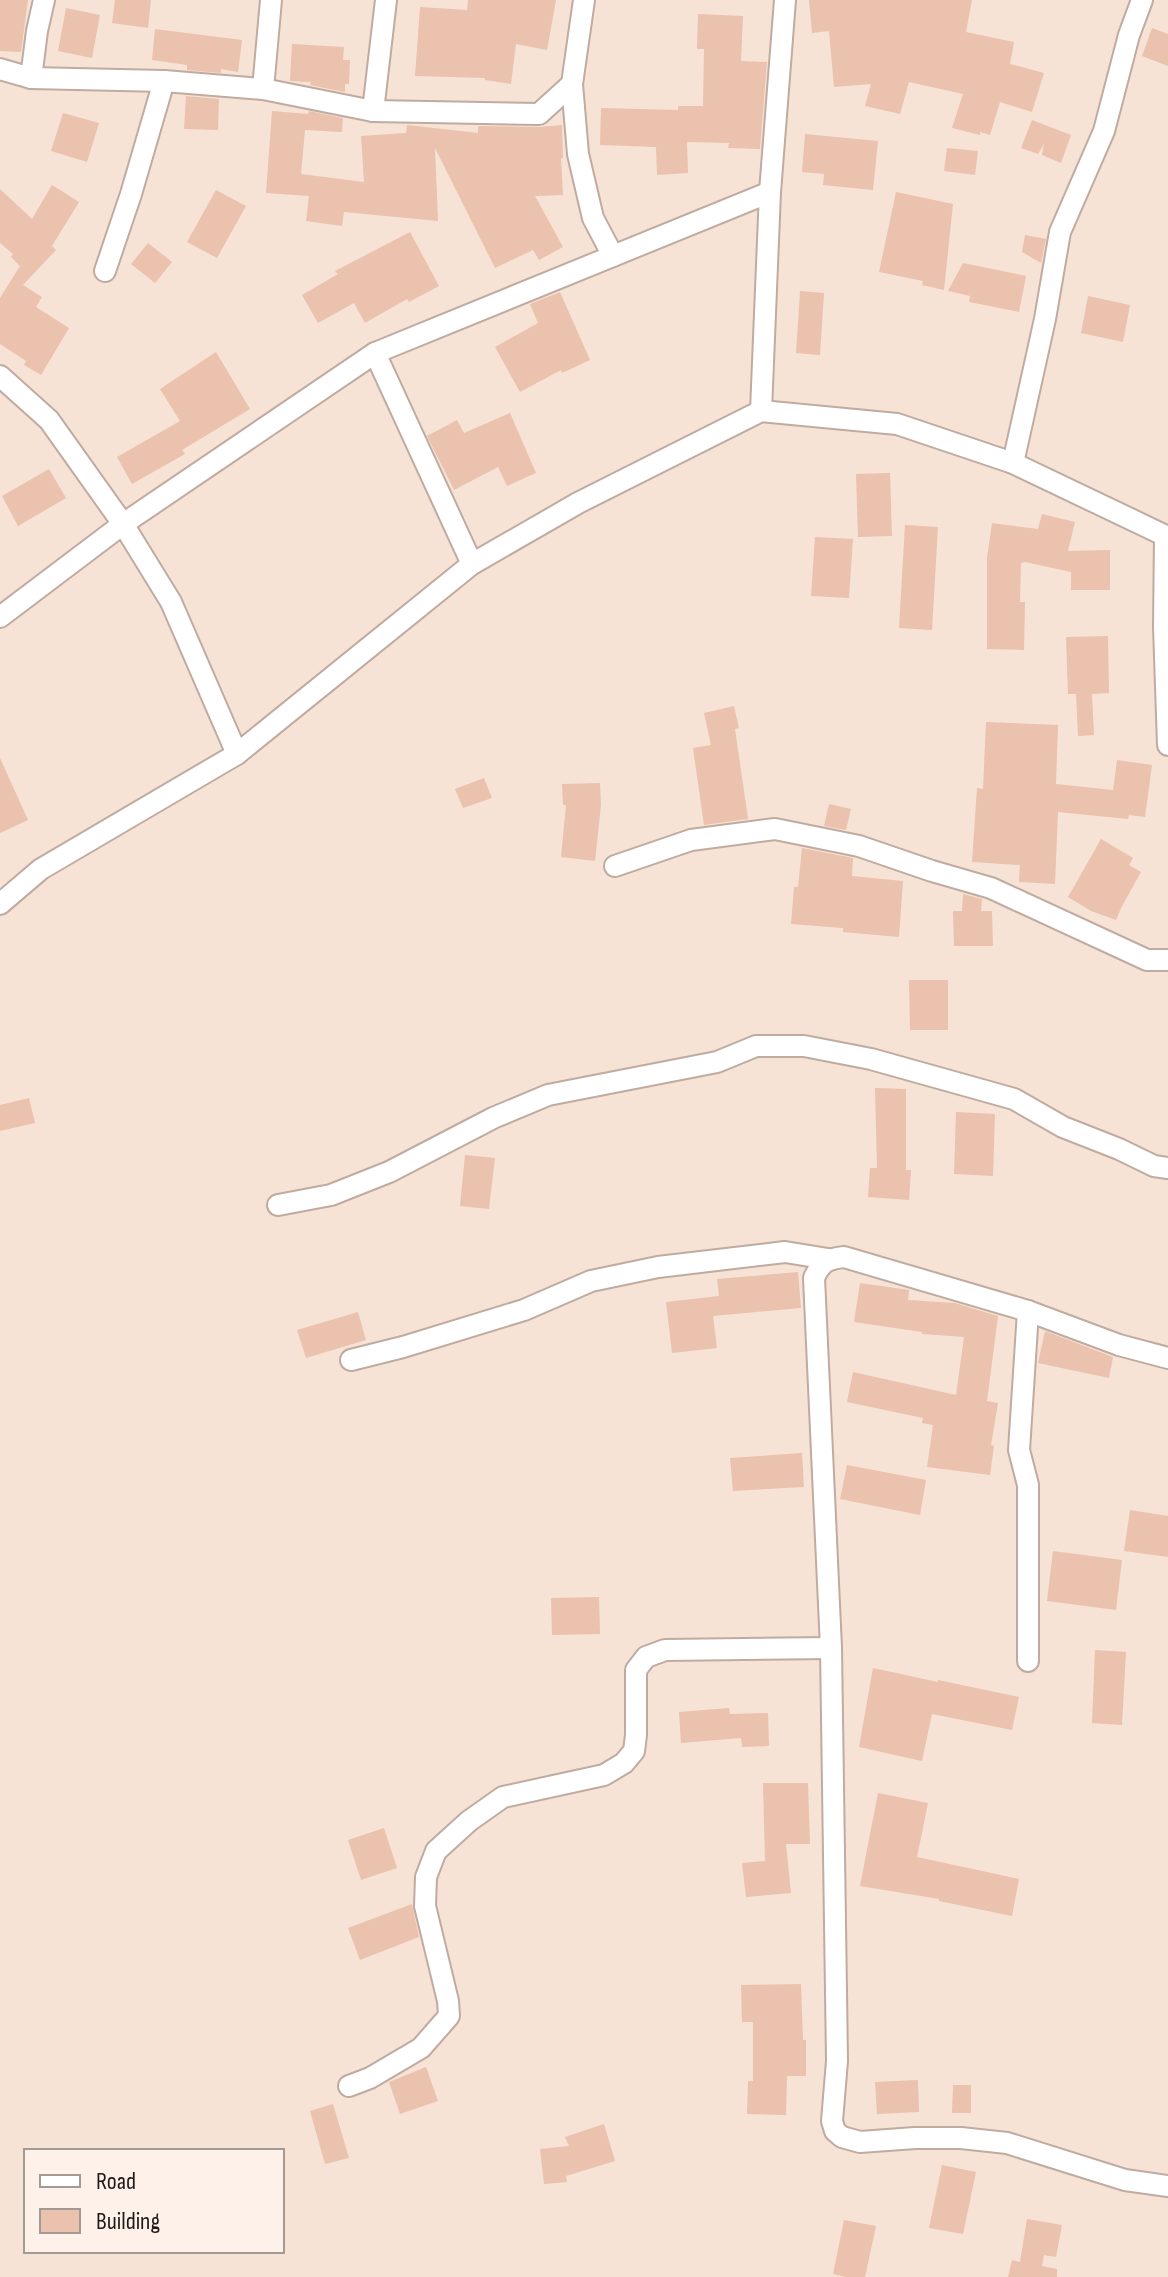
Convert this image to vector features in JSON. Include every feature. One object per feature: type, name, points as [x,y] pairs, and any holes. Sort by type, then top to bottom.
[{"type":"street","points":[[31,78],[44,0]]},
{"type":"street","points":[[263,89],[271,0]]},
{"type":"street","points":[[373,111],[386,0]]},
{"type":"street","points":[[584,0],[572,84],[578,154],[593,218],[613,256]]},
{"type":"street","points":[[761,411],[770,192],[785,0]]},
{"type":"street","points":[[1013,463],[1045,319],[1060,232],[1104,131],[1129,35],[1142,0]]},
{"type":"street","points":[[0,69],[31,78],[164,81],[263,89],[373,111],[539,114],[572,84]]},
{"type":"street","points":[[105,271],[164,81]]},
{"type":"street","points":[[0,617],[123,524],[375,353],[770,192]]},
{"type":"street","points":[[375,353],[472,564]]},
{"type":"street","points":[[0,376],[49,420],[123,524],[171,602],[237,754]]},
{"type":"street","points":[[0,904],[41,869],[237,754],[472,564],[578,503],[761,411],[897,424],[1013,463],[1166,537],[1164,627],[1168,745]]},
{"type":"street","points":[[615,866],[691,840],[775,829],[859,846],[991,888],[1147,960],[1168,960]]},
{"type":"street","points":[[278,1205],[331,1195],[389,1172],[493,1118],[548,1095],[717,1062],[756,1046],[804,1046],[871,1059],[1014,1099],[1063,1127],[1154,1166],[1168,1168]]},
{"type":"street","points":[[351,1360],[512,1314],[591,1281],[658,1267],[785,1252],[828,1259],[844,1257],[1028,1311],[1119,1345],[1168,1358]]},
{"type":"street","points":[[828,1259],[819,1266],[814,1278],[831,1648],[837,2061],[832,2121],[835,2131],[842,2137],[860,2142],[961,2138],[1007,2143],[1125,2180],[1168,2186]]},
{"type":"street","points":[[1028,1311],[1019,1450],[1028,1485],[1028,1661]]},
{"type":"street","points":[[349,2086],[370,2078],[421,2048],[449,2016],[425,1906],[426,1877],[436,1851],[469,1821],[503,1797],[604,1775],[624,1763],[634,1751],[636,1670],[646,1657],[665,1650],[831,1648]]},
{"type":"building","points":[[0,0],[28,0],[21,52],[0,51]]},
{"type":"building","points":[[115,0],[151,0],[148,28],[112,23]]},
{"type":"building","points":[[468,0],[556,0],[547,50],[516,44],[511,84],[485,78],[415,76],[420,7],[467,10]]},
{"type":"building","points":[[809,0],[972,0],[966,32],[1014,42],[1010,64],[1044,73],[1032,112],[1000,102],[990,135],[980,132],[980,135],[952,128],[963,94],[909,82],[900,114],[865,106],[871,84],[834,87],[829,31],[812,33]]},
{"type":"building","points":[[66,8],[100,15],[92,58],[58,51]]},
{"type":"building","points":[[698,14],[743,16],[741,61],[767,62],[760,149],[728,148],[729,143],[687,142],[688,173],[657,175],[656,147],[600,145],[601,108],[678,110],[678,106],[703,106],[704,49],[697,49]]},
{"type":"building","points":[[1152,28],[1168,34],[1168,66],[1142,56]]},
{"type":"building","points":[[155,29],[242,40],[238,72],[187,70],[187,65],[152,60]]},
{"type":"building","points":[[292,44],[344,47],[343,60],[350,60],[349,84],[345,84],[345,92],[310,85],[311,82],[290,81]]},
{"type":"building","points":[[186,96],[219,99],[218,130],[184,129]]},
{"type":"building","points":[[272,111],[308,114],[309,111],[343,118],[342,132],[305,130],[301,174],[364,182],[361,136],[406,133],[407,125],[478,133],[478,126],[562,125],[563,195],[535,196],[563,247],[539,260],[533,250],[495,268],[435,148],[438,221],[344,212],[342,226],[306,221],[309,196],[266,193]]},
{"type":"building","points":[[63,113],[99,123],[87,162],[51,151]]},
{"type":"building","points":[[1032,120],[1071,135],[1061,163],[1042,155],[1044,144],[1038,154],[1021,148]]},
{"type":"building","points":[[805,134],[878,141],[873,190],[823,185],[824,174],[802,172]]},
{"type":"building","points":[[947,148],[978,151],[975,175],[944,171]]},
{"type":"building","points":[[52,185],[79,202],[52,246],[56,250],[23,285],[42,297],[36,307],[69,328],[41,375],[0,344],[0,298],[20,266],[11,257],[13,254],[0,243],[0,189],[32,219]]},
{"type":"building","points":[[216,190],[246,206],[217,258],[187,242]]},
{"type":"building","points":[[896,192],[953,204],[944,290],[922,285],[923,281],[879,272]]},
{"type":"building","points":[[410,232],[439,286],[409,302],[407,299],[365,323],[354,303],[318,323],[302,295],[338,274],[335,271]]},
{"type":"building","points":[[1025,235],[1046,239],[1041,263],[1022,252]]},
{"type":"building","points":[[148,243],[172,262],[155,283],[131,264]]},
{"type":"building","points":[[963,263],[1026,276],[1019,312],[969,302],[970,296],[948,291]]},
{"type":"building","points":[[800,291],[824,293],[820,355],[796,353]]},
{"type":"building","points":[[560,292],[590,360],[562,373],[561,370],[520,392],[495,347],[538,323],[530,304]]},
{"type":"building","points":[[1088,296],[1130,305],[1123,342],[1081,333]]},
{"type":"building","points":[[216,352],[250,409],[182,450],[185,454],[132,484],[117,457],[180,421],[160,389]]},
{"type":"building","points":[[510,413],[536,473],[507,486],[498,467],[454,490],[427,436],[457,420],[464,433]]},
{"type":"building","points":[[49,469],[66,498],[18,526],[2,496]]},
{"type":"building","points":[[890,473],[892,536],[858,537],[856,474]]},
{"type":"building","points":[[1042,514],[1075,522],[1068,551],[1110,550],[1110,590],[1071,590],[1071,572],[1021,563],[1020,602],[1025,602],[1024,650],[987,649],[987,558],[992,523],[1038,529]]},
{"type":"building","points":[[905,525],[938,527],[932,630],[899,628]]},
{"type":"building","points":[[815,537],[853,539],[849,598],[811,596]]},
{"type":"building","points":[[1108,636],[1109,693],[1092,694],[1094,735],[1078,736],[1076,694],[1068,694],[1066,637]]},
{"type":"building","points":[[734,706],[748,819],[704,825],[693,748],[711,745],[704,713]]},
{"type":"building","points":[[986,722],[1058,725],[1056,784],[1113,790],[1117,760],[1152,765],[1145,817],[1129,815],[1128,819],[1058,812],[1055,884],[1019,882],[1020,865],[972,862],[977,788],[983,789]]},
{"type":"building","points":[[0,758],[28,820],[0,833]]},
{"type":"building","points":[[484,778],[492,798],[463,808],[455,789]]},
{"type":"building","points":[[600,783],[601,805],[595,861],[561,857],[566,805],[563,805],[562,784]]},
{"type":"building","points":[[829,804],[851,809],[846,830],[824,826]]},
{"type":"building","points":[[1101,839],[1133,858],[1129,865],[1141,872],[1116,920],[1091,911],[1068,897]]},
{"type":"building","points":[[802,848],[853,858],[852,876],[903,881],[899,937],[791,924]]},
{"type":"building","points":[[963,894],[982,899],[981,911],[992,911],[993,946],[954,946],[953,911],[962,911]]},
{"type":"building","points":[[909,980],[948,980],[948,1030],[910,1030]]},
{"type":"building","points":[[875,1088],[906,1089],[906,1170],[911,1170],[909,1200],[868,1197],[870,1168],[877,1168]]},
{"type":"building","points":[[29,1098],[35,1123],[0,1131],[0,1105]]},
{"type":"building","points":[[956,1112],[995,1114],[993,1176],[954,1174]]},
{"type":"building","points":[[465,1155],[495,1158],[489,1209],[460,1206]]},
{"type":"building","points":[[798,1272],[801,1308],[713,1316],[717,1348],[672,1353],[666,1302],[719,1296],[717,1279]]},
{"type":"building","points":[[860,1283],[909,1290],[908,1300],[955,1303],[998,1316],[987,1401],[998,1403],[990,1475],[927,1467],[933,1425],[922,1423],[923,1418],[847,1402],[853,1372],[956,1395],[964,1337],[922,1334],[854,1322]]},
{"type":"building","points":[[358,1312],[366,1340],[306,1358],[297,1330]]},
{"type":"building","points":[[1045,1331],[1113,1357],[1109,1378],[1038,1363]]},
{"type":"building","points":[[802,1453],[804,1487],[733,1491],[730,1458]]},
{"type":"building","points":[[847,1465],[926,1480],[920,1515],[840,1499]]},
{"type":"building","points":[[1130,1510],[1168,1516],[1168,1557],[1124,1551]]},
{"type":"building","points":[[1053,1551],[1122,1560],[1116,1610],[1047,1601]]},
{"type":"building","points":[[599,1597],[600,1634],[552,1635],[551,1598]]},
{"type":"building","points":[[1095,1650],[1126,1652],[1122,1725],[1092,1723]]},
{"type":"building","points":[[873,1668],[1019,1697],[1012,1730],[932,1714],[922,1761],[859,1747]]},
{"type":"building","points":[[729,1708],[730,1714],[768,1713],[769,1746],[742,1747],[741,1738],[681,1743],[679,1712]]},
{"type":"building","points":[[763,1783],[808,1783],[810,1844],[786,1844],[791,1893],[746,1897],[742,1863],[765,1861]]},
{"type":"building","points":[[878,1793],[928,1803],[917,1857],[1019,1879],[1012,1916],[939,1899],[860,1886]]},
{"type":"building","points":[[384,1828],[397,1868],[361,1880],[348,1840]]},
{"type":"building","points":[[412,1904],[419,1937],[360,1960],[348,1928]]},
{"type":"building","points":[[801,1984],[806,2076],[787,2076],[786,2115],[747,2114],[748,2081],[753,2081],[753,2022],[742,2022],[741,1985]]},
{"type":"building","points":[[426,2067],[438,2101],[400,2114],[389,2082]]},
{"type":"building","points":[[918,2080],[919,2112],[877,2114],[875,2082]]},
{"type":"building","points":[[953,2085],[971,2085],[971,2113],[952,2113]]},
{"type":"building","points":[[333,2104],[349,2158],[325,2164],[310,2111]]},
{"type":"building","points":[[604,2124],[615,2161],[566,2176],[567,2182],[544,2184],[540,2149],[569,2146],[565,2137]]},
{"type":"building","points":[[942,2165],[976,2172],[963,2234],[929,2228]]},
{"type":"building","points":[[1027,2219],[1062,2225],[1056,2257],[1044,2255],[1042,2266],[1057,2269],[1057,2277],[1008,2277],[1012,2260],[1020,2262]]},
{"type":"building","points":[[844,2220],[876,2226],[865,2277],[833,2274]]}]
